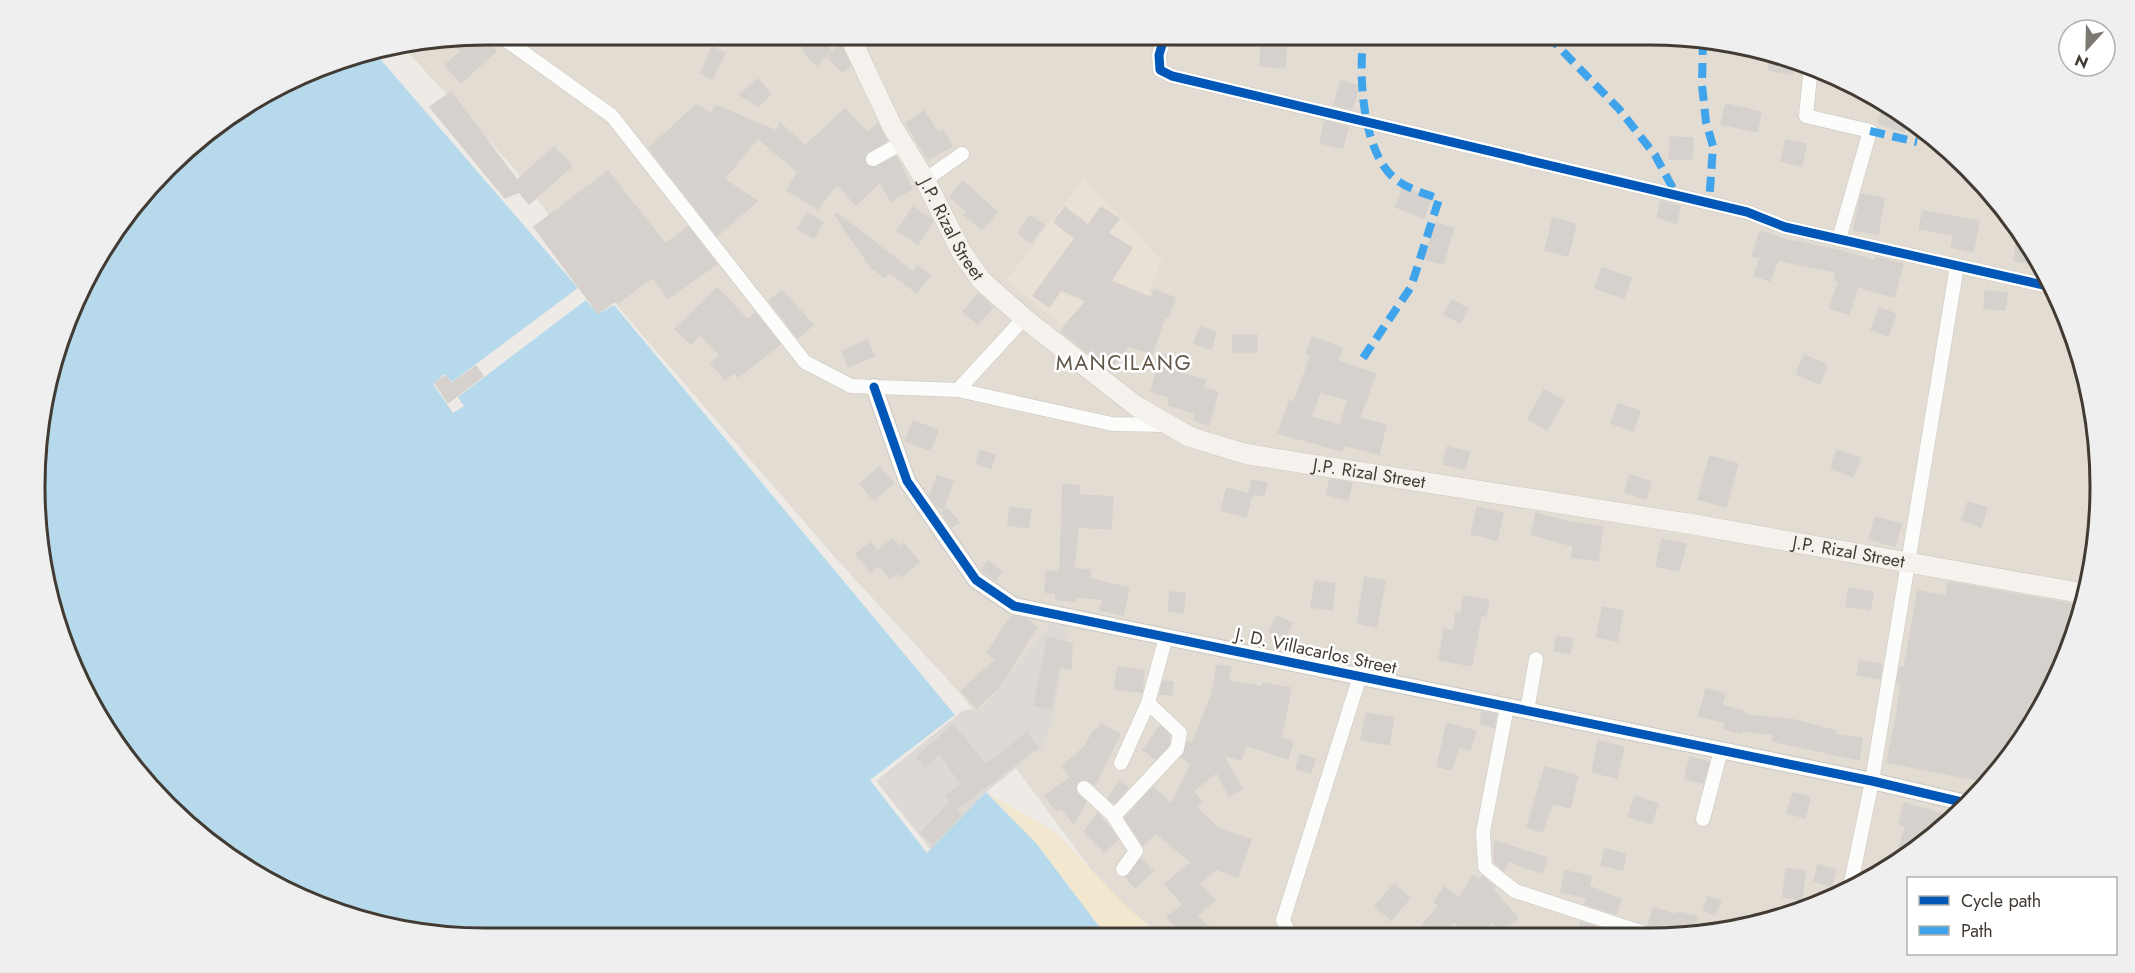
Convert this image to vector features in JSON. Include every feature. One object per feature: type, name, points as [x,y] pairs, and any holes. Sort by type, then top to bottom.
[{"type":"main road","name":"J.P. Rizal Street","points":[[854,45],[902,143],[925,180],[962,253],[982,281],[1024,318],[1101,379],[1168,425],[1213,446],[1246,454],[1691,524],[2077,592]]},
{"type":"street","points":[[514,45],[612,116],[805,362],[851,386],[958,390],[1112,423],[1168,425]]},
{"type":"street","points":[[1162,45],[1159,55],[1160,70],[1172,76],[1747,212],[1785,227],[2041,284]]},
{"type":"street","points":[[1810,76],[1806,116],[1870,131],[1839,239]]},
{"type":"street","points":[[873,159],[902,143]]},
{"type":"street","points":[[925,180],[962,154]]},
{"type":"street","points":[[1852,878],[1872,781],[1957,266]]},
{"type":"street","points":[[958,390],[1024,318]]},
{"type":"street","name":"J. D. Villacarlos Street","points":[[874,387],[907,481],[976,580],[1014,606],[1872,781],[1959,801]]},
{"type":"street","points":[[1121,763],[1148,704],[1166,637]]},
{"type":"street","points":[[1527,711],[1536,659]]},
{"type":"street","points":[[1286,928],[1283,920],[1360,676]]},
{"type":"street","points":[[1112,814],[1119,812],[1177,749],[1180,733],[1148,704]]},
{"type":"street","points":[[1507,707],[1483,832],[1485,867],[1515,891],[1629,928]]},
{"type":"street","points":[[1703,819],[1721,750]]},
{"type":"street","points":[[1084,788],[1112,814],[1136,851],[1123,870]]},
{"type":"shaded area","points":[[486,45],[1648,45],[1706,49],[1763,60],[1790,68],[1844,91],[1894,119],[1917,136],[1961,174],[1980,195],[2016,241],[2031,266],[2067,345],[2082,400],[2086,429],[2090,486],[2089,515],[2082,573],[2075,601],[2056,655],[2031,707],[1999,755],[1961,799],[1894,854],[1844,882],[1790,905],[1735,920],[1677,927],[1135,928],[960,693],[839,562],[619,308],[512,166],[408,52]]},
{"type":"shaded area","points":[[1083,179],[1162,260],[1130,336],[1086,301],[1062,325],[1007,280]]},
{"type":"shaded area","points":[[1052,622],[1067,626],[1054,715],[1044,746],[986,792],[931,850],[876,781],[964,710],[983,708]]},
{"type":"sand","points":[[986,792],[1055,832],[1127,907],[1152,928],[1100,928],[1036,843]]},
{"type":"water","points":[[379,58],[578,288],[452,382],[445,374],[433,384],[453,413],[464,406],[458,397],[586,300],[598,314],[614,305],[955,715],[870,780],[927,853],[986,792],[1036,843],[1100,928],[458,927],[400,920],[345,905],[291,882],[241,854],[174,799],[119,732],[79,655],[68,628],[53,573],[45,486],[53,400],[68,345],[79,318],[119,241],[174,174],[241,119],[318,79]]},
{"type":"building","points":[[491,45],[496,51],[461,83],[445,65],[461,51],[457,46]]},
{"type":"building","points":[[802,45],[825,45],[831,51],[817,65],[807,56]]},
{"type":"building","points":[[841,45],[850,65],[842,72],[828,57]]},
{"type":"building","points":[[1261,45],[1287,45],[1285,68],[1260,66]]},
{"type":"building","points":[[712,47],[725,53],[712,79],[701,73]]},
{"type":"building","points":[[1770,62],[1793,69],[1792,74],[1768,70]]},
{"type":"building","points":[[758,79],[771,94],[758,106],[740,95]]},
{"type":"building","points":[[1341,81],[1359,86],[1352,109],[1334,105]]},
{"type":"building","points":[[451,92],[517,180],[554,147],[572,166],[529,204],[519,192],[505,198],[430,107]]},
{"type":"building","points":[[697,104],[711,114],[716,106],[777,131],[780,123],[805,146],[845,109],[867,132],[878,124],[887,141],[866,154],[865,164],[873,168],[896,156],[912,189],[891,201],[880,182],[856,205],[837,184],[818,209],[787,190],[798,172],[758,138],[724,179],[757,201],[717,236],[649,148]]},
{"type":"building","points":[[1726,104],[1761,112],[1757,132],[1721,124]]},
{"type":"building","points":[[924,111],[938,133],[943,130],[952,146],[928,160],[906,123]]},
{"type":"building","points":[[1882,112],[1906,128],[1904,132],[1878,123]]},
{"type":"building","points":[[1325,121],[1348,127],[1343,148],[1320,143]]},
{"type":"building","points":[[1670,137],[1693,138],[1692,159],[1669,159]]},
{"type":"building","points":[[1786,140],[1806,144],[1802,166],[1781,161]]},
{"type":"building","points":[[608,171],[665,244],[688,227],[717,264],[668,298],[653,277],[618,303],[616,301],[598,313],[534,227]]},
{"type":"building","points":[[963,181],[997,212],[982,230],[964,215],[967,212],[950,197]]},
{"type":"building","points":[[1403,187],[1431,198],[1424,218],[1396,207]]},
{"type":"building","points":[[1861,194],[1884,198],[1878,234],[1854,230]]},
{"type":"building","points":[[1661,201],[1680,207],[1676,223],[1657,217]]},
{"type":"building","points":[[913,207],[933,221],[918,244],[897,231]]},
{"type":"building","points":[[1065,207],[1088,225],[1101,207],[1119,219],[1108,233],[1132,248],[1111,281],[1151,298],[1154,290],[1175,298],[1168,317],[1165,316],[1152,354],[1129,346],[1109,370],[1061,331],[1086,301],[1061,290],[1049,307],[1033,296],[1075,238],[1054,222]]},
{"type":"building","points":[[1923,211],[1979,221],[1973,252],[1951,247],[1954,235],[1919,229]]},
{"type":"building","points":[[807,213],[823,222],[814,238],[798,229]]},
{"type":"building","points":[[837,213],[913,272],[917,266],[930,275],[917,293],[889,272],[885,278],[870,266],[835,215]]},
{"type":"building","points":[[1030,216],[1044,225],[1031,243],[1018,233]]},
{"type":"building","points":[[1553,218],[1576,224],[1568,256],[1545,250]]},
{"type":"building","points":[[1435,223],[1454,228],[1443,264],[1424,259]]},
{"type":"building","points":[[1760,231],[1795,243],[1795,241],[1841,251],[1875,261],[1876,257],[1903,264],[1894,297],[1858,287],[1849,314],[1830,308],[1839,281],[1834,280],[1836,272],[1778,260],[1770,281],[1754,275],[1760,258],[1752,256]]},
{"type":"building","points":[[2016,241],[2029,263],[2014,261]]},
{"type":"building","points":[[1602,268],[1631,278],[1624,298],[1595,288]]},
{"type":"building","points":[[717,288],[748,320],[755,313],[780,344],[738,377],[734,372],[725,380],[711,363],[720,355],[700,334],[691,344],[675,329]]},
{"type":"building","points":[[782,290],[813,325],[798,338],[769,301]]},
{"type":"building","points":[[1985,291],[2007,293],[2005,310],[1984,308]]},
{"type":"building","points":[[978,294],[993,307],[978,324],[963,312]]},
{"type":"building","points":[[1452,300],[1468,309],[1460,323],[1444,314]]},
{"type":"building","points":[[1879,308],[1896,314],[1888,336],[1871,330]]},
{"type":"building","points":[[1200,327],[1216,332],[1211,349],[1194,343]]},
{"type":"building","points":[[1233,335],[1257,335],[1257,352],[1233,352]]},
{"type":"building","points":[[1312,337],[1342,348],[1338,361],[1376,374],[1359,418],[1386,425],[1379,454],[1344,445],[1342,451],[1278,433],[1290,401],[1294,402],[1311,355],[1306,353]],"holes":[[[1320,392],[1348,400],[1340,425],[1311,417]]]},
{"type":"building","points":[[867,340],[874,356],[848,367],[842,351]]},
{"type":"building","points":[[1161,354],[1177,359],[1174,371],[1205,380],[1203,388],[1218,392],[1209,425],[1194,420],[1196,413],[1168,405],[1170,397],[1151,392]]},
{"type":"building","points":[[1804,355],[1827,365],[1820,384],[1796,374]]},
{"type":"building","points":[[476,366],[483,376],[448,403],[435,383],[446,376],[451,384]]},
{"type":"building","points":[[1544,390],[1564,401],[1547,430],[1528,419]]},
{"type":"building","points":[[1618,404],[1640,411],[1633,431],[1611,423]]},
{"type":"building","points":[[913,421],[938,430],[930,450],[905,441]]},
{"type":"building","points":[[1447,447],[1469,452],[1465,469],[1443,464]]},
{"type":"building","points":[[1837,450],[1860,458],[1853,477],[1831,468]]},
{"type":"building","points":[[980,451],[995,455],[991,468],[976,464]]},
{"type":"building","points":[[1710,456],[1738,464],[1726,507],[1698,499]]},
{"type":"building","points":[[879,467],[894,483],[874,500],[860,484]]},
{"type":"building","points":[[1630,475],[1651,482],[1646,499],[1625,492]]},
{"type":"building","points":[[937,476],[953,481],[943,509],[938,507],[930,496]]},
{"type":"building","points":[[1330,479],[1352,483],[1348,500],[1326,494]]},
{"type":"building","points":[[1252,480],[1267,483],[1264,496],[1249,493]]},
{"type":"building","points":[[1063,484],[1080,486],[1079,495],[1113,497],[1111,529],[1078,527],[1074,569],[1091,570],[1090,579],[1129,588],[1123,615],[1100,610],[1103,599],[1075,597],[1075,601],[1058,600],[1058,596],[1056,600],[1056,593],[1045,592],[1046,571],[1059,572],[1060,568]]},
{"type":"building","points":[[1227,488],[1252,495],[1246,517],[1221,510]]},
{"type":"building","points":[[1968,502],[1987,508],[1981,527],[1962,520]]},
{"type":"building","points":[[1010,507],[1031,510],[1028,528],[1008,525]]},
{"type":"building","points":[[1477,507],[1503,513],[1497,540],[1471,534]]},
{"type":"building","points":[[947,508],[959,522],[952,527],[942,512]]},
{"type":"building","points":[[1536,513],[1568,522],[1603,527],[1598,561],[1572,557],[1573,546],[1531,534]]},
{"type":"building","points":[[1875,517],[1901,524],[1895,546],[1869,539]]},
{"type":"building","points":[[892,539],[899,547],[904,543],[919,562],[901,577],[897,573],[890,579],[879,565],[871,572],[856,554],[870,543],[878,551]]},
{"type":"building","points":[[1662,539],[1686,544],[1679,571],[1656,566]]},
{"type":"building","points":[[988,561],[1002,572],[995,580],[982,570]]},
{"type":"building","points":[[1365,577],[1385,581],[1376,627],[1357,623]]},
{"type":"building","points":[[1315,581],[1335,584],[1332,610],[1311,607]]},
{"type":"building","points":[[1948,582],[2074,605],[2056,655],[2031,707],[2016,732],[1978,780],[1887,762],[1901,683],[1897,682],[1900,667],[1904,668],[1918,591],[1946,596]]},
{"type":"building","points":[[1849,588],[1874,592],[1870,610],[1846,606]]},
{"type":"building","points":[[1170,592],[1185,593],[1183,613],[1168,611]]},
{"type":"building","points":[[1464,596],[1489,600],[1486,616],[1481,615],[1472,666],[1439,660],[1444,629],[1453,631],[1456,613],[1461,614]]},
{"type":"building","points":[[1603,607],[1623,611],[1617,641],[1596,637]]},
{"type":"building","points":[[1011,616],[1026,619],[1037,627],[999,687],[977,708],[961,691],[996,659],[987,653]]},
{"type":"building","points":[[1276,616],[1292,623],[1285,638],[1269,632]]},
{"type":"building","points":[[1557,636],[1573,639],[1570,654],[1554,651]]},
{"type":"building","points":[[1048,638],[1072,643],[1071,669],[1060,667],[1051,709],[1034,705]]},
{"type":"building","points":[[1860,661],[1882,664],[1880,679],[1857,675]]},
{"type":"building","points":[[1217,665],[1231,667],[1228,681],[1263,687],[1263,683],[1291,688],[1281,738],[1293,742],[1288,759],[1246,745],[1241,760],[1223,755],[1242,789],[1229,796],[1217,772],[1193,791],[1202,803],[1196,807],[1218,828],[1251,840],[1238,877],[1216,869],[1199,884],[1215,900],[1197,916],[1210,928],[1177,928],[1167,917],[1183,905],[1165,884],[1191,862],[1156,833],[1143,845],[1125,818],[1153,787],[1171,804],[1191,765],[1182,757],[1188,741],[1192,745],[1211,697]]},
{"type":"building","points":[[1118,667],[1144,671],[1142,692],[1114,689]]},
{"type":"building","points":[[1163,681],[1173,682],[1172,695],[1160,694]]},
{"type":"building","points":[[1706,689],[1725,694],[1722,705],[1746,712],[1746,715],[1795,720],[1836,731],[1835,735],[1862,738],[1859,760],[1772,741],[1773,734],[1742,731],[1741,733],[1724,729],[1725,722],[1699,716]]},
{"type":"building","points":[[1482,712],[1496,715],[1494,727],[1480,724]]},
{"type":"building","points":[[1366,713],[1394,718],[1389,745],[1361,740]]},
{"type":"building","points":[[1447,723],[1476,731],[1470,750],[1459,747],[1451,770],[1437,766]]},
{"type":"building","points":[[1101,724],[1120,734],[1095,785],[1085,779],[1075,785],[1077,794],[1086,802],[1074,824],[1061,808],[1057,811],[1045,796],[1071,777],[1062,767],[1085,746],[1094,730],[1097,731]]},
{"type":"building","points":[[953,725],[986,765],[1027,733],[1038,747],[957,809],[946,796],[961,784],[940,754],[925,767],[917,757]]},
{"type":"building","points":[[1160,726],[1170,736],[1169,745],[1156,759],[1143,750]]},
{"type":"building","points":[[1598,741],[1624,747],[1617,778],[1592,772]]},
{"type":"building","points":[[1300,755],[1315,759],[1311,773],[1296,769]]},
{"type":"building","points":[[1690,757],[1709,762],[1703,783],[1685,779]]},
{"type":"building","points":[[1545,767],[1578,776],[1570,808],[1553,803],[1542,832],[1527,827]]},
{"type":"building","points":[[1120,781],[1128,788],[1114,803],[1108,798]]},
{"type":"building","points":[[1793,793],[1810,797],[1805,818],[1787,813]]},
{"type":"building","points":[[1635,796],[1658,804],[1651,824],[1628,816]]},
{"type":"building","points":[[949,803],[961,815],[933,844],[921,833]]},
{"type":"building","points":[[1904,803],[1944,814],[1898,851],[1906,826],[1899,824]]},
{"type":"building","points":[[1098,813],[1118,839],[1104,852],[1084,832]]},
{"type":"building","points":[[1495,841],[1547,858],[1542,873],[1508,861],[1504,871],[1494,862]]},
{"type":"building","points":[[1605,849],[1626,854],[1623,870],[1601,865]]},
{"type":"building","points":[[1141,859],[1153,871],[1135,888],[1126,877]]},
{"type":"building","points":[[1818,865],[1836,870],[1832,886],[1814,881]]},
{"type":"building","points":[[1786,869],[1805,871],[1802,900],[1783,897]]},
{"type":"building","points":[[1565,871],[1591,876],[1589,886],[1621,900],[1616,914],[1585,904],[1587,898],[1561,892]]},
{"type":"building","points":[[1473,876],[1480,880],[1482,876],[1495,887],[1493,890],[1518,918],[1506,928],[1497,928],[1492,922],[1485,928],[1460,928],[1454,921],[1448,928],[1420,928],[1439,905],[1434,902],[1444,887],[1459,898]]},
{"type":"building","points":[[1394,884],[1410,898],[1391,920],[1375,906]]},
{"type":"building","points":[[1708,897],[1721,901],[1715,915],[1703,910]]},
{"type":"building","points":[[1654,908],[1677,915],[1677,912],[1697,916],[1695,925],[1661,928],[1648,925]]},
{"type":"building","points":[[1581,922],[1593,926],[1593,928],[1579,928]]},
{"type":"marked path","points":[[1363,45],[1362,89],[1369,130],[1375,148],[1383,164],[1398,181],[1439,199],[1411,287],[1363,358]]},
{"type":"marked path","points":[[1557,45],[1619,109],[1655,155],[1677,196]]},
{"type":"marked path","points":[[1703,49],[1702,85],[1706,122],[1713,146],[1709,204]]},
{"type":"marked path","points":[[1870,131],[1917,142]]},
{"type":"cycle path","points":[[1162,45],[1159,55],[1160,70],[1172,76],[1747,212],[1785,227],[2041,284]]},
{"type":"cycle path","points":[[874,387],[907,481],[976,580],[1014,606],[1872,781],[1959,801]]},
{"type":"district","name":"MANCILANG","points":[[1124,363]]}]
